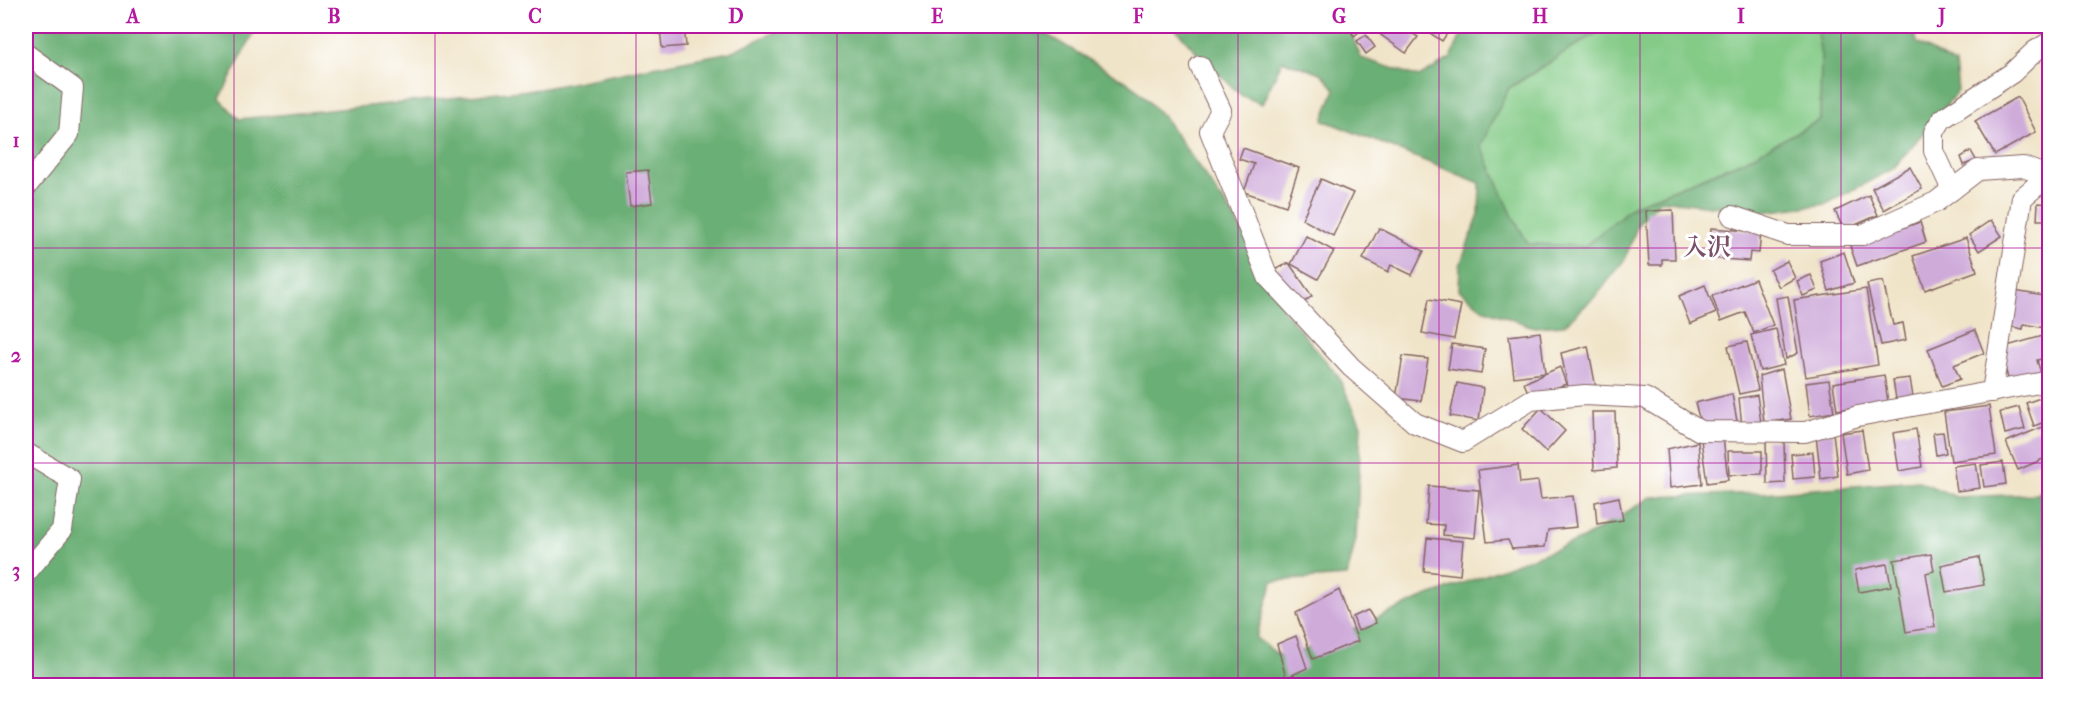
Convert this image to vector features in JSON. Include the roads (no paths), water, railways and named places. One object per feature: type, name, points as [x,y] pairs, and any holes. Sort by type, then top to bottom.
[{"type":"street","points":[[1952,190],[1934,151],[1934,132],[1942,119],[2012,73],[2035,51],[2049,42]]},
{"type":"street","points":[[26,54],[73,88],[69,134],[26,187]]},
{"type":"street","points":[[1200,66],[1221,110],[1210,131],[1268,277],[1352,366],[1415,423],[1464,442],[1531,400],[1586,395],[1645,398],[1700,431],[1804,432],[1857,416],[2049,381]]},
{"type":"street","points":[[1732,216],[1788,235],[1862,235],[1936,202],[1978,170],[2023,167],[2049,176]]},
{"type":"street","points":[[1992,392],[2022,198],[2049,176]]},
{"type":"street","points":[[26,453],[70,479],[62,530],[26,573]]},
{"type":"district","name":"入沢","points":[[1707,247]]}]
